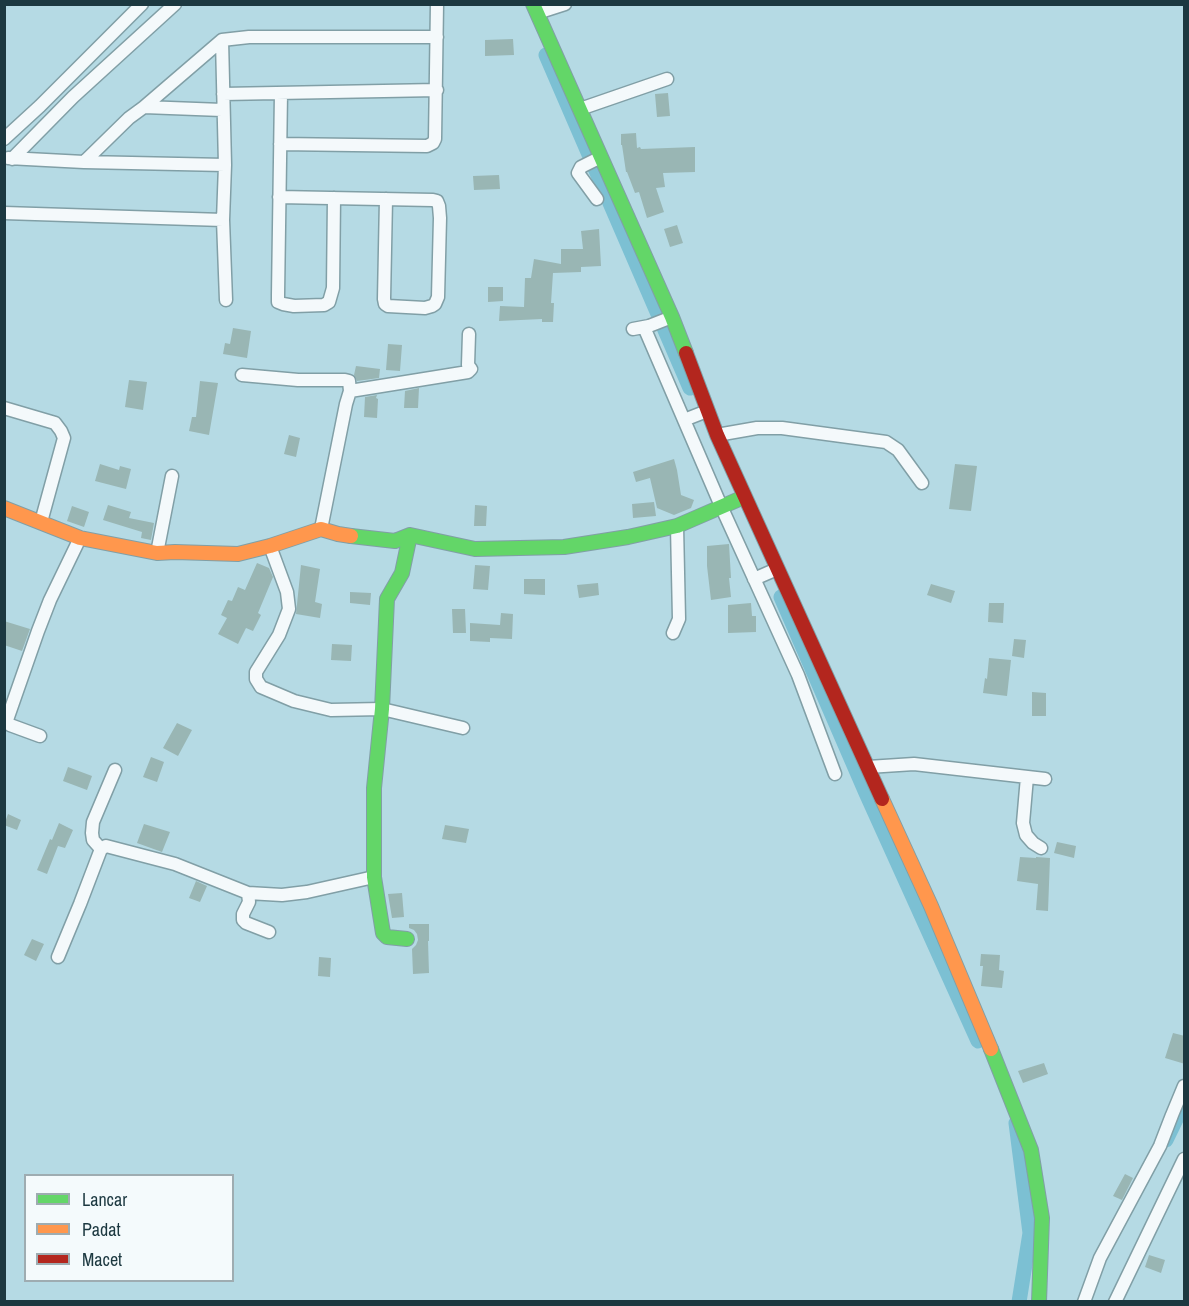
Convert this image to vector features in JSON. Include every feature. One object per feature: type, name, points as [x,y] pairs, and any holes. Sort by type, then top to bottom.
[{"type":"street","points":[[4,139],[142,4]]},
{"type":"street","points":[[8,158],[175,4]]},
{"type":"street","points":[[280,144],[427,146],[433,143],[437,90],[437,4]]},
{"type":"street","points":[[565,4],[535,9],[580,109],[743,498],[931,906],[1031,1150],[1042,1218],[1039,1302]]},
{"type":"street","points":[[84,162],[129,118],[222,40],[249,37],[437,37]]},
{"type":"street","points":[[222,40],[226,300]]},
{"type":"street","points":[[580,109],[668,79]]},
{"type":"street","points":[[223,94],[437,90]]},
{"type":"street","points":[[281,93],[278,302],[294,306],[324,305],[330,302],[333,288],[334,198]]},
{"type":"street","points":[[144,107],[222,110]]},
{"type":"street","points":[[8,158],[225,165]]},
{"type":"street","points":[[597,199],[579,173],[581,167],[599,158]]},
{"type":"street","points":[[279,197],[386,199],[434,200],[437,201],[440,206],[438,297],[432,306],[425,308],[385,304],[386,199]]},
{"type":"street","points":[[4,213],[223,220]]},
{"type":"street","points":[[668,319],[642,328],[686,419],[798,675],[835,774]]},
{"type":"street","points":[[350,391],[468,372],[471,369],[468,365],[469,334]]},
{"type":"street","points":[[242,375],[298,380],[349,381],[350,391],[321,529]]},
{"type":"street","points":[[4,408],[55,423],[64,438],[41,522]]},
{"type":"street","points":[[686,419],[705,411]]},
{"type":"street","points":[[717,435],[757,428],[782,428],[886,442],[898,450],[921,483]]},
{"type":"street","points":[[157,553],[172,476]]},
{"type":"street","points":[[4,508],[80,538],[157,553],[237,554],[321,529],[338,534],[395,541],[410,535],[476,549],[564,547],[628,537],[677,526],[743,498]]},
{"type":"street","points":[[673,633],[680,619],[677,526]]},
{"type":"street","points":[[407,939],[387,937],[383,933],[374,877],[374,788],[382,709],[387,598],[402,573],[410,535]]},
{"type":"street","points":[[40,736],[10,725],[8,717],[50,600],[80,538]]},
{"type":"street","points":[[270,546],[287,592],[289,609],[279,635],[256,672],[256,679],[261,687],[294,701],[332,710],[382,709],[462,728]]},
{"type":"street","points":[[756,578],[776,570]]},
{"type":"street","points":[[868,767],[914,764],[1045,779]]},
{"type":"street","points":[[101,849],[93,840],[93,822],[115,770]]},
{"type":"street","points":[[1027,777],[1023,823],[1026,835],[1041,848]]},
{"type":"street","points":[[58,957],[101,849],[106,846],[175,864],[248,893],[282,895],[307,892],[374,877]]},
{"type":"street","points":[[248,893],[249,902],[243,914],[243,920],[269,932]]},
{"type":"street","points":[[1084,1302],[1100,1258],[1177,1117],[1185,1086]]},
{"type":"street","points":[[1115,1302],[1185,1159]]},
{"type":"building","points":[[513,39],[514,55],[485,56],[485,40]]},
{"type":"building","points":[[668,93],[670,116],[657,117],[655,94]]},
{"type":"building","points":[[636,133],[637,148],[641,149],[695,147],[695,172],[663,173],[665,187],[656,188],[664,212],[647,218],[639,192],[635,193],[626,172],[621,145],[621,134]]},
{"type":"building","points":[[499,175],[500,189],[474,190],[473,176]]},
{"type":"building","points":[[677,225],[683,243],[670,247],[664,229]]},
{"type":"building","points":[[599,229],[601,266],[581,267],[581,272],[553,273],[551,303],[554,303],[553,322],[542,322],[542,319],[499,321],[500,306],[524,307],[525,278],[531,278],[534,259],[561,264],[561,249],[583,249],[581,231]]},
{"type":"building","points":[[488,287],[503,287],[503,301],[488,302]]},
{"type":"building","points":[[233,328],[251,331],[247,358],[223,354],[225,343],[230,344]]},
{"type":"building","points":[[388,344],[402,345],[400,371],[386,370]]},
{"type":"building","points":[[356,366],[380,369],[379,378],[357,381],[354,375]]},
{"type":"building","points":[[129,380],[147,382],[143,410],[125,407]]},
{"type":"building","points":[[200,381],[218,383],[209,435],[189,431],[192,417],[196,417]]},
{"type":"building","points":[[419,388],[418,408],[404,408],[405,391]]},
{"type":"building","points":[[377,395],[377,418],[364,417],[365,397]]},
{"type":"building","points":[[289,435],[300,438],[296,457],[284,454]]},
{"type":"building","points":[[674,459],[681,495],[694,500],[691,508],[674,515],[657,508],[650,478],[636,482],[633,472]]},
{"type":"building","points":[[100,464],[119,470],[120,466],[131,469],[126,489],[95,481]]},
{"type":"building","points":[[955,464],[977,466],[971,511],[949,509]]},
{"type":"building","points":[[654,502],[656,516],[633,518],[632,504]]},
{"type":"building","points":[[108,505],[131,512],[129,518],[154,523],[151,540],[141,538],[142,532],[103,520]]},
{"type":"building","points":[[475,505],[487,506],[486,526],[474,526]]},
{"type":"building","points":[[72,506],[89,512],[84,527],[67,521]]},
{"type":"building","points":[[729,544],[731,597],[711,600],[707,546]]},
{"type":"building","points":[[257,563],[269,568],[273,577],[258,613],[261,615],[253,631],[246,628],[238,644],[218,634],[227,618],[221,615],[228,600],[232,601],[238,587],[245,590]]},
{"type":"building","points":[[301,565],[320,569],[315,602],[322,604],[320,618],[296,614]]},
{"type":"building","points":[[475,565],[490,566],[488,590],[473,589]]},
{"type":"building","points":[[524,579],[545,579],[545,595],[524,594]]},
{"type":"building","points":[[598,583],[599,595],[579,598],[577,585]]},
{"type":"building","points":[[931,584],[955,591],[951,603],[927,595]]},
{"type":"building","points":[[350,592],[371,593],[370,605],[350,603]]},
{"type":"building","points":[[751,603],[752,616],[756,616],[756,632],[728,633],[728,605]]},
{"type":"building","points":[[989,603],[1004,603],[1003,623],[988,622]]},
{"type":"building","points":[[452,609],[465,609],[466,633],[453,633]]},
{"type":"building","points":[[501,613],[513,614],[512,639],[490,638],[490,642],[470,641],[470,623],[500,625]]},
{"type":"building","points":[[4,621],[30,629],[22,651],[4,645]]},
{"type":"building","points":[[1014,639],[1026,640],[1024,658],[1012,656]]},
{"type":"building","points":[[332,644],[352,645],[351,661],[331,660]]},
{"type":"building","points":[[989,658],[1011,660],[1007,696],[983,693]]},
{"type":"building","points":[[1032,692],[1046,693],[1046,716],[1032,716]]},
{"type":"building","points":[[177,723],[192,730],[178,756],[163,748]]},
{"type":"building","points":[[151,757],[164,762],[157,782],[143,777]]},
{"type":"building","points":[[68,767],[92,776],[87,790],[63,781]]},
{"type":"building","points":[[8,814],[21,820],[17,830],[4,825]]},
{"type":"building","points":[[59,823],[73,830],[65,848],[58,846],[47,874],[37,870]]},
{"type":"building","points":[[144,824],[170,832],[162,852],[137,843]]},
{"type":"building","points":[[445,825],[469,829],[466,843],[442,839]]},
{"type":"building","points":[[1057,842],[1076,846],[1074,858],[1054,853]]},
{"type":"building","points":[[1020,857],[1050,858],[1048,911],[1036,910],[1038,884],[1017,881]]},
{"type":"building","points":[[196,881],[207,886],[200,902],[189,898]]},
{"type":"building","points":[[402,893],[404,917],[392,918],[388,894]]},
{"type":"building","points":[[409,924],[429,924],[429,973],[413,974],[412,949],[418,940],[417,934],[409,928]]},
{"type":"building","points":[[32,939],[44,944],[36,961],[24,955]]},
{"type":"building","points":[[981,954],[1000,955],[999,970],[1004,971],[1002,988],[981,986],[983,966],[980,966]]},
{"type":"building","points":[[319,957],[331,958],[330,977],[318,976]]},
{"type":"building","points":[[1173,1033],[1185,1036],[1185,1064],[1165,1058]]},
{"type":"building","points":[[1044,1063],[1048,1074],[1023,1083],[1018,1071]]},
{"type":"building","points":[[1125,1174],[1133,1178],[1122,1200],[1113,1196]]},
{"type":"building","points":[[1149,1255],[1165,1260],[1161,1273],[1145,1267]]},
{"type":"waterway","points":[[546,55],[690,388]]},
{"type":"waterway","points":[[781,597],[978,1041]]},
{"type":"waterway","points":[[1166,1140],[1184,1103]]},
{"type":"waterway","points":[[1016,1123],[1030,1233],[1019,1302]]},
{"type":"traffic: fast","points":[[533,4],[686,353]]},
{"type":"traffic: fast","points":[[351,536],[395,541],[410,535],[475,549],[564,547],[628,537],[677,526],[744,497]]},
{"type":"traffic: fast","points":[[407,939],[387,937],[383,933],[374,877],[374,788],[382,709],[387,599],[402,573],[410,535]]},
{"type":"traffic: fast","points":[[991,1049],[1031,1150],[1042,1218],[1039,1302]]},
{"type":"traffic: slow","points":[[4,508],[80,538],[157,553],[238,554],[321,529],[351,536]]},
{"type":"traffic: slow","points":[[882,799],[931,906],[991,1049]]},
{"type":"traffic: jam","points":[[686,353],[717,435],[882,799]]}]
